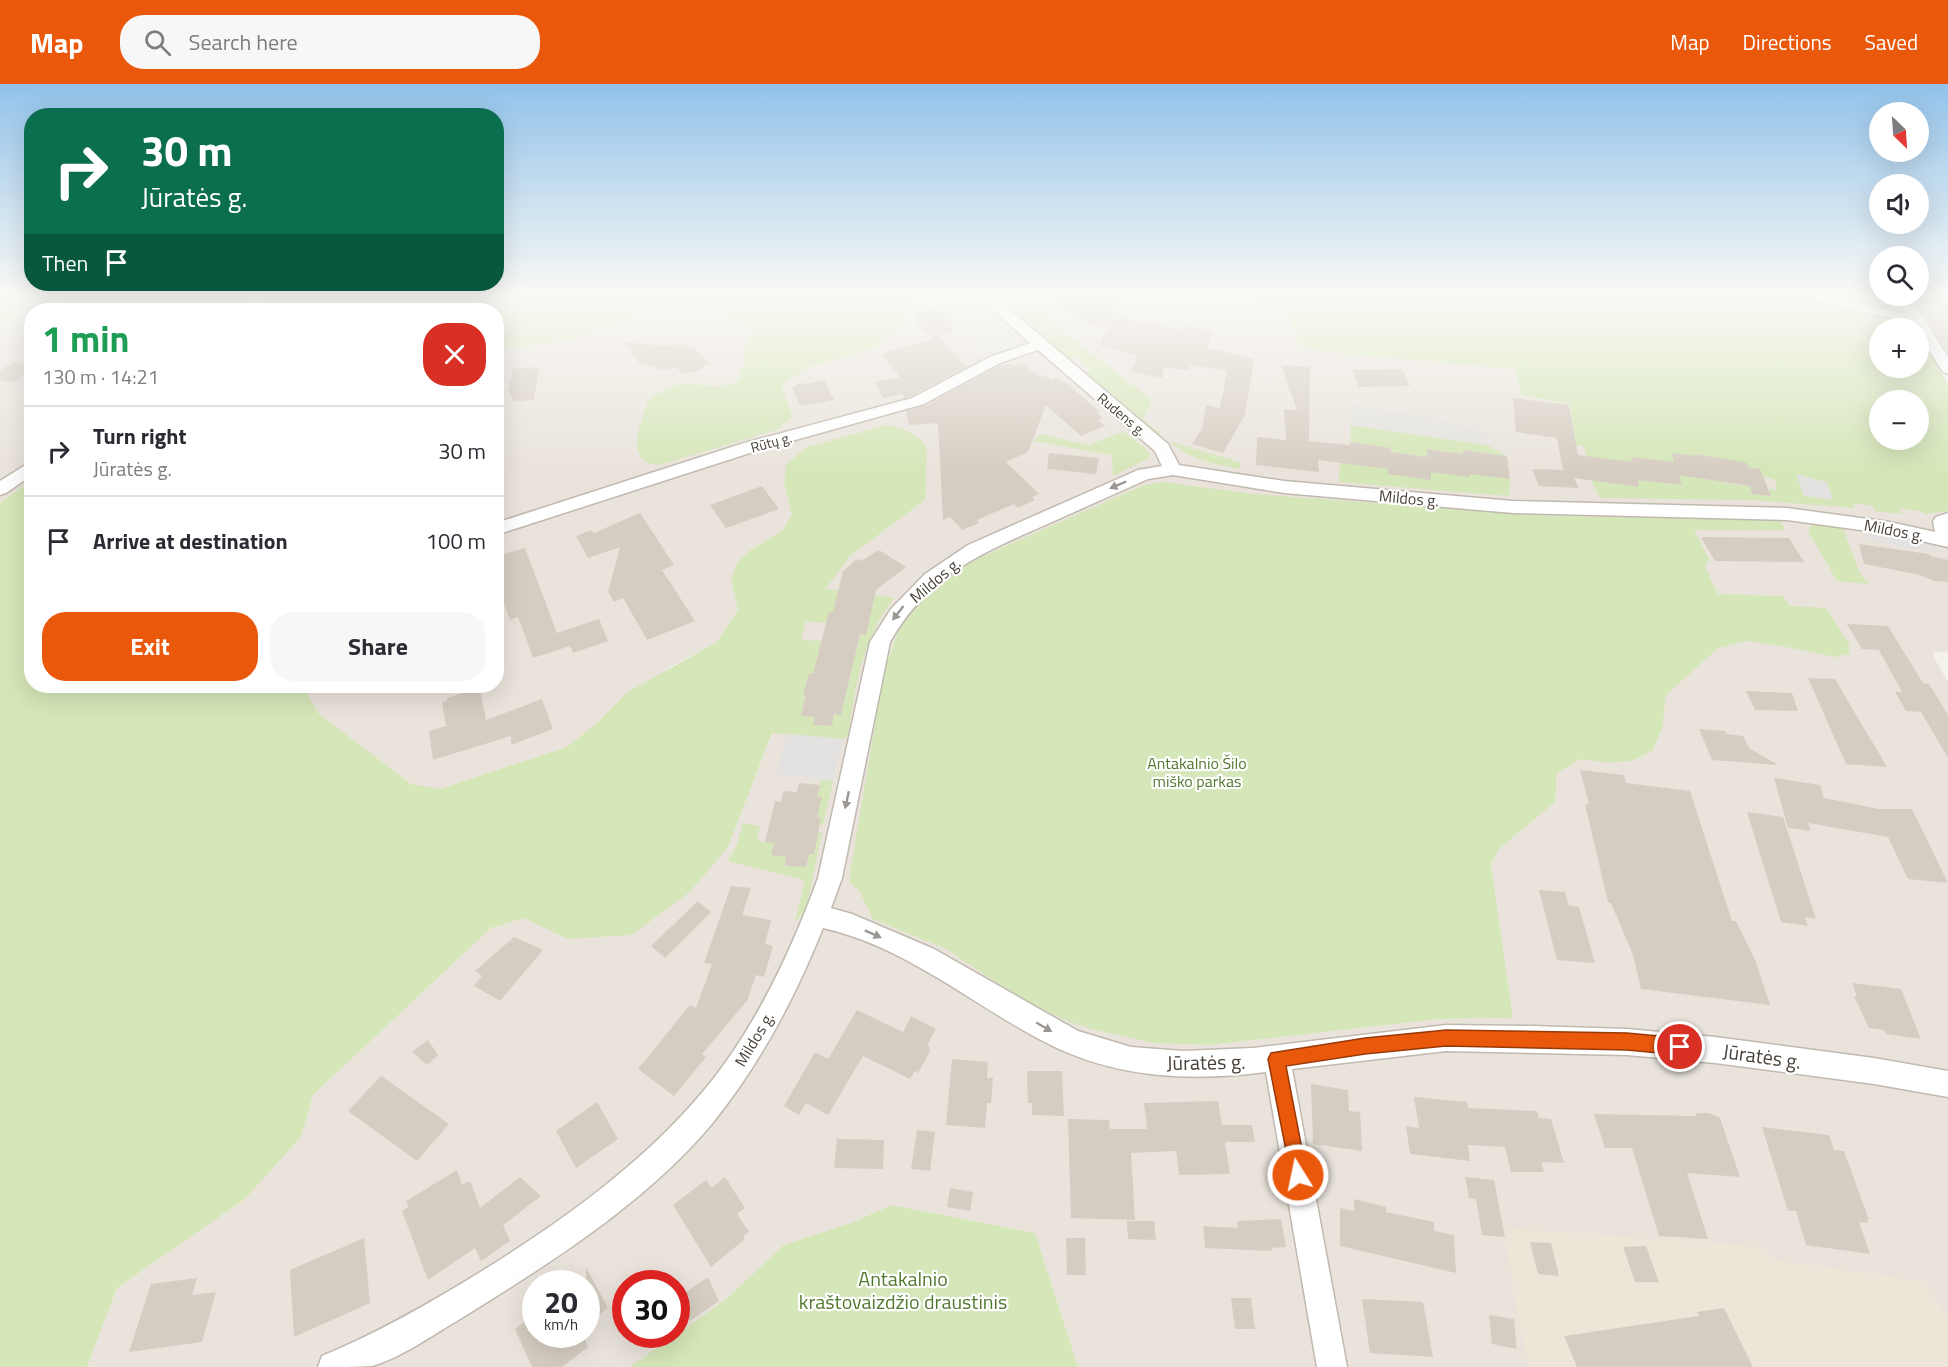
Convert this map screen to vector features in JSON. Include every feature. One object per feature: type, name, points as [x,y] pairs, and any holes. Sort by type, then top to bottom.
[{"type":"street","name":"Rūtų g.","points":[[504,526],[750,447],[918,401],[995,360],[1015,353]]},
{"type":"street","name":"Rudens g.","points":[[1050,353],[1162,448],[1173,470]]},
{"type":"street","points":[[1938,353],[1948,369]]},
{"type":"street","name":"Mildos g.","points":[[333,1367],[420,1326],[504,1275],[576,1225],[675,1143],[703,1112],[749,1050],[817,916],[830,878],[880,642],[897,613],[924,584],[974,549],[1144,474],[1173,470],[1284,487],[1513,507],[1787,514],[1890,528],[1947,541]]},
{"type":"street","points":[[0,489],[24,472]]},
{"type":"street","points":[[1947,541],[1942,521],[1948,519]]},
{"type":"street","name":"Jūratės g.","points":[[817,916],[844,922],[925,957],[1049,1031],[1103,1053],[1131,1060],[1183,1064],[1277,1059],[1356,1047],[1446,1038],[1627,1042],[1715,1050],[1874,1071],[1948,1084]]},
{"type":"street","points":[[1277,1059],[1332,1367]]},
{"type":"shaded area","points":[[0,353],[24,353],[24,485],[0,503]]},
{"type":"shaded area","points":[[504,353],[744,353],[744,364],[737,382],[728,387],[687,383],[776,430],[793,417],[782,386],[793,374],[858,353],[1334,353],[1515,369],[1521,395],[1562,401],[1901,501],[1948,508],[1948,653],[1934,651],[1933,656],[1948,682],[1948,1367],[1078,1367],[1035,1233],[892,1205],[851,1223],[690,1328],[690,1270],[612,1270],[612,1348],[661,1348],[634,1367],[87,1367],[117,1288],[245,1199],[301,1137],[313,1095],[491,928],[524,918],[597,937],[612,937],[690,892],[728,846],[778,719],[808,614],[850,556],[925,500],[784,483],[792,514],[783,530],[749,551],[731,580],[738,610],[717,642],[670,667],[567,747],[440,789],[411,784],[318,713],[307,693],[504,693]],"holes":[[[1712,594],[1783,596],[1790,606],[1838,629],[1849,644],[1786,647],[1747,641],[1718,648],[1665,695],[1662,729],[1652,751],[1632,761],[1609,763],[1581,759],[1557,773],[1555,802],[1499,849],[1491,864],[1513,1018],[1439,1019],[1210,1045],[1153,1043],[1096,1030],[1042,1009],[946,949]]]},
{"type":"shaded area","points":[[980,353],[998,353],[984,358]]},
{"type":"shaded area","points":[[1352,405],[1439,419],[1487,433],[1487,445],[1351,425]]},
{"type":"shaded area","points":[[1796,474],[1827,482],[1833,500],[1804,496]]},
{"type":"shaded area","points":[[1865,531],[1936,544],[1940,554],[1867,540]]},
{"type":"shaded area","points":[[787,734],[843,739],[833,780],[776,775]]},
{"type":"shaded area","points":[[1507,1228],[1766,1247],[1770,1259],[1923,1281],[1948,1319],[1948,1367],[1528,1367],[1505,1241],[1510,1241]]},
{"type":"green space","points":[[744,353],[860,353],[807,369],[793,376],[782,386],[793,417],[776,430],[659,465],[641,457],[637,449],[637,440],[648,401],[665,389],[680,384],[722,386],[737,382],[744,364]]},
{"type":"green space","points":[[1060,353],[1091,353],[1152,400],[1143,419],[1160,433],[1159,435],[1083,375],[1089,369],[1075,356],[1068,360]]},
{"type":"green space","points":[[1334,353],[1869,353],[1869,378],[1929,378],[1930,353],[1948,384],[1948,511],[1925,514],[1921,511],[1899,508],[1902,514],[1875,511],[1873,506],[1853,503],[1855,508],[1753,500],[1600,498],[1591,480],[1639,487],[1638,480],[1681,485],[1679,475],[1721,479],[1722,483],[1750,486],[1752,494],[1771,496],[1769,489],[1778,490],[1774,479],[1763,477],[1760,469],[1748,467],[1747,463],[1717,461],[1716,457],[1698,454],[1698,458],[1672,453],[1674,462],[1631,457],[1632,462],[1587,458],[1583,446],[1576,445],[1570,404],[1521,395],[1515,369]]},
{"type":"green space","points":[[886,425],[909,432],[927,447],[925,500],[850,556],[818,599],[826,589],[894,598],[883,614],[867,647],[857,681],[848,736],[843,739],[772,733],[728,847],[690,892],[631,935],[568,939],[524,918],[491,928],[313,1095],[301,1137],[245,1199],[117,1288],[87,1367],[0,1367],[0,503],[24,485],[24,693],[307,693],[318,713],[411,784],[440,789],[567,747],[597,723],[628,692],[717,642],[738,610],[731,580],[737,563],[749,551],[783,530],[792,514],[784,483],[786,465],[807,447]],"holes":[[[829,612],[833,612],[865,635],[860,634],[857,650],[853,649],[848,669],[852,669],[841,715],[834,714],[831,726],[813,725],[815,717],[801,715],[806,695],[803,695],[809,674],[813,674],[822,641],[801,640],[806,621],[826,623]]]},
{"type":"green space","points":[[1351,425],[1487,445],[1507,456],[1464,450],[1463,454],[1427,449],[1427,457],[1391,452],[1391,448],[1350,442]]},
{"type":"green space","points":[[1123,431],[1145,448],[1151,457],[1113,476],[1112,455],[1034,441],[1040,434],[1089,445]]},
{"type":"green space","points":[[1169,441],[1241,463],[1239,469],[1211,463],[1193,456]]},
{"type":"green space","points":[[1340,461],[1388,469],[1388,474],[1431,472],[1470,477],[1470,473],[1510,479],[1509,496],[1339,482]]},
{"type":"green space","name":"Antakalnio Šilo miško parkas","points":[[1162,482],[1254,494],[1550,516],[1778,519],[1786,530],[1694,530],[1709,559],[1705,567],[1718,594],[1783,596],[1790,606],[1826,608],[1849,644],[1849,654],[1835,657],[1747,641],[1718,648],[1666,695],[1662,729],[1652,751],[1632,761],[1609,763],[1581,759],[1557,773],[1555,802],[1499,849],[1491,864],[1513,1018],[1439,1019],[1210,1045],[1153,1043],[1095,1030],[1042,1009],[946,949],[873,919],[859,890],[850,883],[850,873],[884,672],[905,619],[929,592],[959,569],[981,557],[1142,486]]},
{"type":"green space","points":[[1811,524],[1843,528],[1860,574],[1870,584],[1837,581],[1808,531]]},
{"type":"green space","points":[[821,780],[833,781],[823,826],[820,825],[821,818],[817,817],[821,797],[817,797]]},
{"type":"green space","points":[[743,823],[760,826],[757,841],[774,843],[771,855],[786,857],[785,866],[806,867],[809,854],[814,854],[818,832],[822,833],[806,909],[795,922],[805,880],[728,861],[736,847]]},
{"type":"green space","name":"Antakalnio kraštovaizdžio draustinis","points":[[892,1205],[1035,1233],[1078,1367],[630,1367],[657,1348],[690,1348],[690,1325],[724,1301],[784,1245],[851,1223]]},
{"type":"building","points":[[632,353],[700,353],[710,364],[702,367],[701,370],[683,374],[676,367],[666,370],[640,364]]},
{"type":"building","points":[[954,353],[967,367],[911,396],[904,398],[903,394],[883,398],[875,382],[900,377],[881,354]]},
{"type":"building","points":[[1127,353],[1228,353],[1254,359],[1245,415],[1223,453],[1192,444],[1202,429],[1206,405],[1220,408],[1227,371],[1190,365],[1189,370],[1163,367],[1163,378],[1131,372],[1138,356]]},
{"type":"building","points":[[13,362],[24,364],[24,375],[12,383],[0,380],[0,371]]},
{"type":"building","points":[[1022,363],[1040,377],[1045,375],[1052,380],[1057,378],[1065,382],[1100,412],[1097,413],[1103,418],[1098,420],[1105,426],[1081,436],[1046,405],[1028,452],[1006,462],[1039,494],[1032,497],[1035,500],[1018,508],[1014,504],[977,520],[979,523],[962,530],[950,517],[943,520],[938,423],[909,425],[906,411],[925,406],[998,366],[1010,364],[1014,367]]},
{"type":"building","points":[[1281,365],[1310,367],[1309,441],[1350,445],[1350,442],[1391,448],[1391,452],[1427,457],[1427,449],[1463,454],[1463,450],[1507,456],[1510,479],[1431,472],[1431,480],[1388,474],[1388,469],[1318,460],[1319,472],[1256,465],[1257,437],[1286,440],[1284,409],[1297,410]]},
{"type":"building","points":[[532,367],[532,369],[539,369],[534,400],[514,401],[508,391],[513,369]]},
{"type":"building","points":[[1402,369],[1410,386],[1359,387],[1352,370]]},
{"type":"building","points":[[824,380],[834,400],[800,406],[792,388],[800,383],[807,384]]},
{"type":"building","points":[[1513,398],[1569,405],[1578,455],[1632,462],[1631,457],[1674,462],[1672,453],[1698,456],[1697,454],[1747,463],[1748,467],[1760,469],[1771,496],[1752,494],[1750,486],[1679,475],[1682,485],[1638,480],[1639,487],[1574,478],[1579,488],[1539,486],[1532,469],[1563,470],[1557,438],[1516,432]]},
{"type":"building","points":[[1049,453],[1099,458],[1096,474],[1047,469]]},
{"type":"building","points":[[762,486],[779,509],[726,528],[710,505]]},
{"type":"building","points":[[640,513],[674,565],[662,570],[695,621],[647,640],[623,598],[614,602],[608,592],[620,547],[588,558],[576,536],[591,530],[594,533]]},
{"type":"building","points":[[1701,537],[1789,538],[1804,562],[1715,561]]},
{"type":"building","points":[[1859,544],[1929,554],[1948,560],[1948,582],[1934,581],[1920,575],[1864,564]]},
{"type":"building","points":[[525,548],[557,633],[599,619],[608,641],[573,653],[570,646],[533,658],[518,617],[510,620],[504,603],[504,554]]},
{"type":"building","points":[[879,550],[906,567],[876,590],[866,635],[860,634],[841,715],[834,714],[832,726],[813,725],[815,717],[801,716],[806,695],[803,695],[809,673],[813,674],[829,612],[833,612],[843,571],[857,559],[861,561]]},
{"type":"building","points":[[1847,624],[1888,626],[1923,683],[1929,684],[1948,715],[1948,758],[1921,712],[1906,711],[1895,692],[1902,692],[1879,650],[1862,649]]},
{"type":"building","points":[[1808,678],[1835,679],[1887,767],[1846,764]]},
{"type":"building","points":[[1746,691],[1792,693],[1798,711],[1755,710]]},
{"type":"building","points":[[464,693],[481,693],[486,720],[542,699],[553,729],[511,745],[511,736],[433,760],[429,731],[446,726],[442,702],[447,701],[447,698]]},
{"type":"building","points":[[1699,729],[1725,731],[1726,734],[1743,736],[1749,748],[1778,765],[1712,760]]},
{"type":"building","points":[[1580,770],[1624,775],[1626,783],[1690,791],[1732,921],[1736,921],[1756,962],[1770,1005],[1641,989],[1633,955],[1611,903],[1608,902],[1585,804],[1589,804]]},
{"type":"building","points":[[1774,778],[1820,785],[1824,798],[1879,809],[1912,809],[1948,883],[1908,879],[1888,837],[1808,823],[1811,831],[1788,828]]},
{"type":"building","points":[[799,783],[820,785],[817,797],[822,797],[817,817],[821,818],[814,854],[809,854],[806,867],[785,866],[786,857],[771,855],[774,843],[765,842],[775,801],[781,802],[783,791],[797,792]]},
{"type":"building","points":[[1747,812],[1783,817],[1816,919],[1805,917],[1808,926],[1781,922]]},
{"type":"building","points":[[731,886],[751,888],[742,915],[771,920],[765,944],[773,946],[764,977],[756,975],[747,1001],[702,1054],[706,1057],[674,1096],[638,1069],[690,1005],[696,1008],[712,964],[704,963]]},
{"type":"building","points":[[1539,890],[1565,892],[1569,906],[1579,907],[1595,963],[1557,960]]},
{"type":"building","points":[[698,901],[711,912],[665,958],[651,946]]},
{"type":"building","points":[[514,937],[543,950],[500,1001],[474,986],[482,976],[475,971]]},
{"type":"building","points":[[1852,983],[1901,989],[1921,1039],[1886,1034],[1884,1030],[1869,1028],[1854,996],[1857,996]]},
{"type":"building","points":[[857,1010],[903,1032],[911,1016],[936,1029],[928,1044],[930,1051],[918,1073],[915,1071],[910,1079],[863,1056],[828,1115],[806,1103],[799,1115],[784,1106],[815,1052],[828,1059]]},
{"type":"building","points":[[428,1040],[438,1055],[427,1065],[412,1052]]},
{"type":"building","points":[[952,1059],[988,1062],[987,1078],[993,1078],[991,1103],[987,1103],[985,1128],[946,1125]]},
{"type":"building","points":[[1027,1071],[1062,1071],[1064,1116],[1032,1115],[1032,1103],[1028,1103]]},
{"type":"building","points":[[381,1076],[449,1124],[417,1161],[348,1111]]},
{"type":"building","points":[[1311,1084],[1348,1090],[1349,1111],[1360,1112],[1362,1151],[1313,1144]]},
{"type":"building","points":[[1414,1097],[1467,1102],[1468,1108],[1537,1111],[1539,1118],[1551,1119],[1564,1163],[1541,1162],[1544,1172],[1511,1172],[1505,1147],[1468,1145],[1470,1161],[1410,1154],[1406,1126],[1419,1128]]},
{"type":"building","points":[[1218,1101],[1222,1125],[1252,1125],[1255,1142],[1225,1142],[1230,1174],[1179,1175],[1176,1151],[1131,1153],[1135,1220],[1071,1218],[1068,1119],[1109,1120],[1110,1129],[1147,1129],[1144,1103]]},
{"type":"building","points":[[597,1102],[618,1139],[576,1168],[556,1131]]},
{"type":"building","points":[[1698,1113],[1709,1113],[1720,1118],[1740,1177],[1687,1173],[1708,1239],[1659,1236],[1632,1148],[1605,1148],[1594,1114],[1694,1116]]},
{"type":"building","points":[[1762,1127],[1829,1135],[1834,1150],[1844,1151],[1869,1220],[1867,1219],[1868,1223],[1859,1222],[1870,1254],[1806,1245],[1796,1211],[1788,1211]]},
{"type":"building","points":[[917,1130],[935,1132],[930,1171],[911,1169]]},
{"type":"building","points":[[837,1139],[884,1140],[883,1169],[834,1168]]},
{"type":"building","points":[[457,1170],[462,1185],[470,1181],[480,1208],[520,1177],[541,1196],[503,1225],[510,1241],[481,1261],[475,1248],[428,1280],[402,1211],[409,1207],[406,1201]]},
{"type":"building","points":[[725,1177],[745,1208],[737,1214],[749,1232],[743,1236],[745,1239],[711,1267],[673,1205],[706,1180],[712,1188]]},
{"type":"building","points":[[1465,1177],[1494,1180],[1505,1237],[1482,1235],[1476,1199],[1469,1198]]},
{"type":"building","points":[[950,1188],[973,1192],[970,1211],[947,1207]]},
{"type":"building","points":[[1354,1199],[1386,1207],[1386,1212],[1434,1222],[1434,1231],[1454,1235],[1456,1273],[1340,1246],[1340,1208],[1354,1211]]},
{"type":"building","points":[[1281,1219],[1286,1247],[1271,1248],[1272,1251],[1205,1248],[1203,1226],[1238,1228],[1237,1221]]},
{"type":"building","points":[[1127,1221],[1154,1221],[1156,1240],[1128,1239]]},
{"type":"building","points":[[364,1238],[370,1303],[294,1337],[290,1270]]},
{"type":"building","points":[[1066,1238],[1085,1238],[1086,1275],[1067,1275]]},
{"type":"building","points":[[1530,1242],[1551,1243],[1559,1276],[1538,1274]]},
{"type":"building","points":[[1646,1246],[1659,1282],[1635,1282],[1623,1247]]},
{"type":"building","points":[[708,1277],[719,1301],[690,1321],[690,1289]]},
{"type":"building","points":[[197,1278],[192,1295],[216,1292],[202,1342],[129,1352],[151,1284]]},
{"type":"building","points":[[600,1293],[608,1308],[600,1314]]},
{"type":"building","points":[[1231,1298],[1251,1298],[1255,1329],[1235,1329]]},
{"type":"building","points":[[1362,1299],[1423,1302],[1433,1357],[1370,1353]]},
{"type":"building","points":[[1724,1308],[1753,1367],[1577,1367],[1564,1336],[1699,1316],[1697,1312]]},
{"type":"building","points":[[1489,1315],[1514,1319],[1517,1349],[1492,1344]]},
{"type":"building","points":[[522,1324],[522,1345],[515,1329]]},
{"type":"building","points":[[524,1348],[587,1348],[562,1367],[532,1367]]},
{"type":"route","points":[[1298,1175],[1277,1059],[1395,1042],[1446,1038],[1627,1042],[1680,1047]]}]
